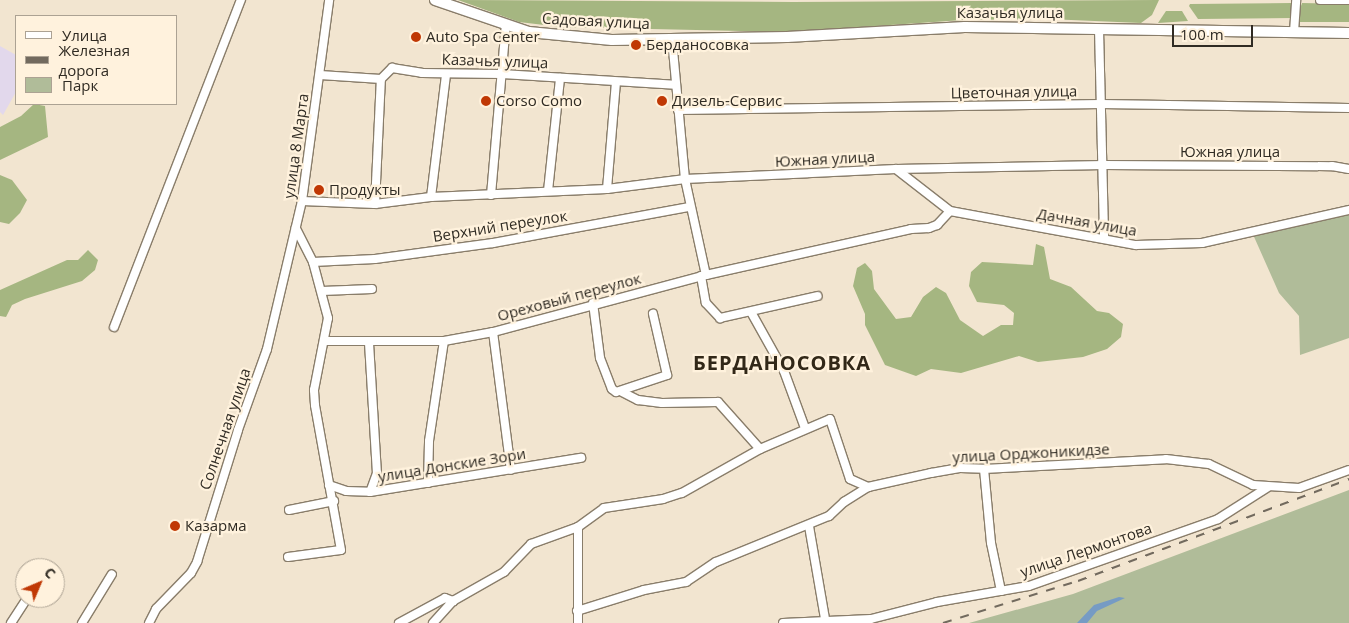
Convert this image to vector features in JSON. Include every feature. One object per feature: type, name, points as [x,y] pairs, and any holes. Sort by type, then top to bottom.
[{"type":"main road","name":"Садовая улица","points":[[435,0],[506,25],[551,36],[672,39]]},
{"type":"main road","name":"Казачья улица","points":[[672,39],[965,27],[1349,33]]},
{"type":"street","points":[[114,328],[241,0]]},
{"type":"street","name":"улица 8 Марта","points":[[296,228],[302,201],[329,0]]},
{"type":"street","points":[[1294,32],[1296,0]]},
{"type":"street","points":[[1320,0],[1349,0]]},
{"type":"street","points":[[491,195],[506,25]]},
{"type":"street","points":[[1099,29],[1104,165],[1104,239]]},
{"type":"street","points":[[672,39],[685,179],[703,276],[706,303],[714,314],[720,318],[818,296]]},
{"type":"street","name":"Казачья улица","points":[[320,75],[381,79],[392,68],[446,74],[502,74],[675,85]]},
{"type":"street","points":[[431,197],[446,74]]},
{"type":"street","points":[[548,192],[560,78]]},
{"type":"street","points":[[375,204],[381,79]]},
{"type":"street","points":[[608,188],[616,82]]},
{"type":"street","name":"Цветочная улица","points":[[678,110],[1101,104],[1349,108]]},
{"type":"street","name":"Южная улица","points":[[302,201],[375,204],[431,197],[608,188],[685,179],[896,170],[1104,165],[1332,166],[1349,169]]},
{"type":"street","points":[[896,170],[950,211]]},
{"type":"street","name":"Верхний переулок","points":[[313,262],[368,260],[494,242],[690,207]]},
{"type":"street","name":"Дачная улица","points":[[950,211],[1136,245],[1202,243],[1349,210]]},
{"type":"street","name":"Ореховый переулок","points":[[325,341],[369,343],[444,340],[493,332],[703,276],[910,229],[929,228],[937,225],[950,211]]},
{"type":"street","points":[[288,557],[340,550],[334,500],[329,485],[314,390],[328,318],[313,262],[296,228]]},
{"type":"street","name":"Солнечная улица","points":[[149,623],[156,609],[191,573],[197,562],[238,430],[268,349],[296,228]]},
{"type":"street","points":[[322,291],[372,290]]},
{"type":"street","points":[[594,304],[600,358],[612,389],[638,400],[662,403],[718,402],[760,449]]},
{"type":"street","points":[[751,312],[784,371],[805,428]]},
{"type":"street","points":[[622,392],[666,375],[653,314]]},
{"type":"street","points":[[493,332],[511,470]]},
{"type":"street","points":[[428,483],[429,441],[444,340]]},
{"type":"street","points":[[369,343],[377,473],[370,492]]},
{"type":"street","points":[[433,623],[453,601],[504,572],[531,544],[578,527],[604,508],[663,499],[682,493],[760,449],[805,428],[830,419],[850,479],[868,487]]},
{"type":"street","name":"улица Донские Зори","points":[[329,485],[346,491],[370,492],[581,458]]},
{"type":"street","name":"улица Орджоникидзе","points":[[577,611],[644,590],[686,582],[716,562],[772,537],[809,526],[829,516],[844,502],[868,487],[960,468],[984,469],[1166,459],[1217,467],[1242,483],[1268,487]]},
{"type":"street","points":[[984,469],[991,543],[1001,591]]},
{"type":"street","points":[[1268,487],[1299,488],[1349,470]]},
{"type":"street","name":"улица Лермонтова","points":[[783,623],[825,619],[871,618],[937,602],[1001,591],[1055,578],[1218,519],[1268,487]]},
{"type":"street","points":[[289,510],[334,500]]},
{"type":"street","points":[[809,526],[825,619]]},
{"type":"street","points":[[578,527],[578,623]]},
{"type":"street","points":[[82,623],[112,574]]},
{"type":"street","points":[[399,623],[445,598],[453,601]]},
{"type":"street","points":[[11,623],[21,608]]},
{"type":"shaded area","points":[[0,46],[15,54],[15,94],[3,115],[0,112]]},
{"type":"green space","points":[[458,0],[793,2],[1159,0],[1152,15],[1141,23],[1048,19],[963,20],[789,32],[561,27],[519,22]]},
{"type":"green space","points":[[1292,3],[1293,18],[1198,19],[1189,6],[1190,4]]},
{"type":"green space","points":[[1302,3],[1349,4],[1349,22],[1300,22],[1297,18]]},
{"type":"green space","points":[[1166,11],[1182,11],[1188,21],[1158,23]]},
{"type":"green space","points":[[33,105],[45,106],[48,137],[0,160],[0,127],[21,116]]},
{"type":"green space","points":[[0,175],[12,180],[27,200],[20,213],[9,224],[0,222]]},
{"type":"green space","points":[[1349,209],[1349,338],[1300,355],[1299,316],[1279,293],[1251,230]]},
{"type":"green space","points":[[1036,244],[1044,247],[1050,279],[1071,287],[1097,311],[1109,313],[1123,324],[1121,337],[1107,349],[1083,357],[1038,362],[1019,356],[961,373],[931,369],[916,376],[885,365],[865,325],[865,314],[853,286],[857,268],[865,263],[872,271],[874,289],[896,319],[911,317],[923,297],[936,287],[946,293],[960,320],[983,336],[1001,325],[1013,325],[1014,313],[1004,305],[977,302],[969,286],[971,272],[982,262],[1033,265]]},
{"type":"green space","points":[[88,250],[98,260],[95,270],[82,281],[25,299],[12,305],[6,317],[0,316],[0,290],[67,260],[78,260]]},
{"type":"green space","points":[[1349,490],[1349,623],[969,623],[1073,594]]},
{"type":"water","points":[[1119,597],[1125,598],[1097,611],[1087,623],[1077,623],[1094,605]]},
{"type":"railway","points":[[943,623],[1078,581],[1349,479]]},
{"type":"place","name":"Auto Spa Center","points":[[416,37]]},
{"type":"place","name":"Берданосовка","points":[[636,45]]},
{"type":"place","name":"Corso Como","points":[[486,101]]},
{"type":"place","name":"Дизель-Сервис","points":[[662,101]]},
{"type":"place","name":"Продукты","points":[[319,190]]},
{"type":"place","name":"Казарма","points":[[175,526]]},
{"type":"district","name":"БЕРДАНОСОВКА","points":[[782,362]]}]
